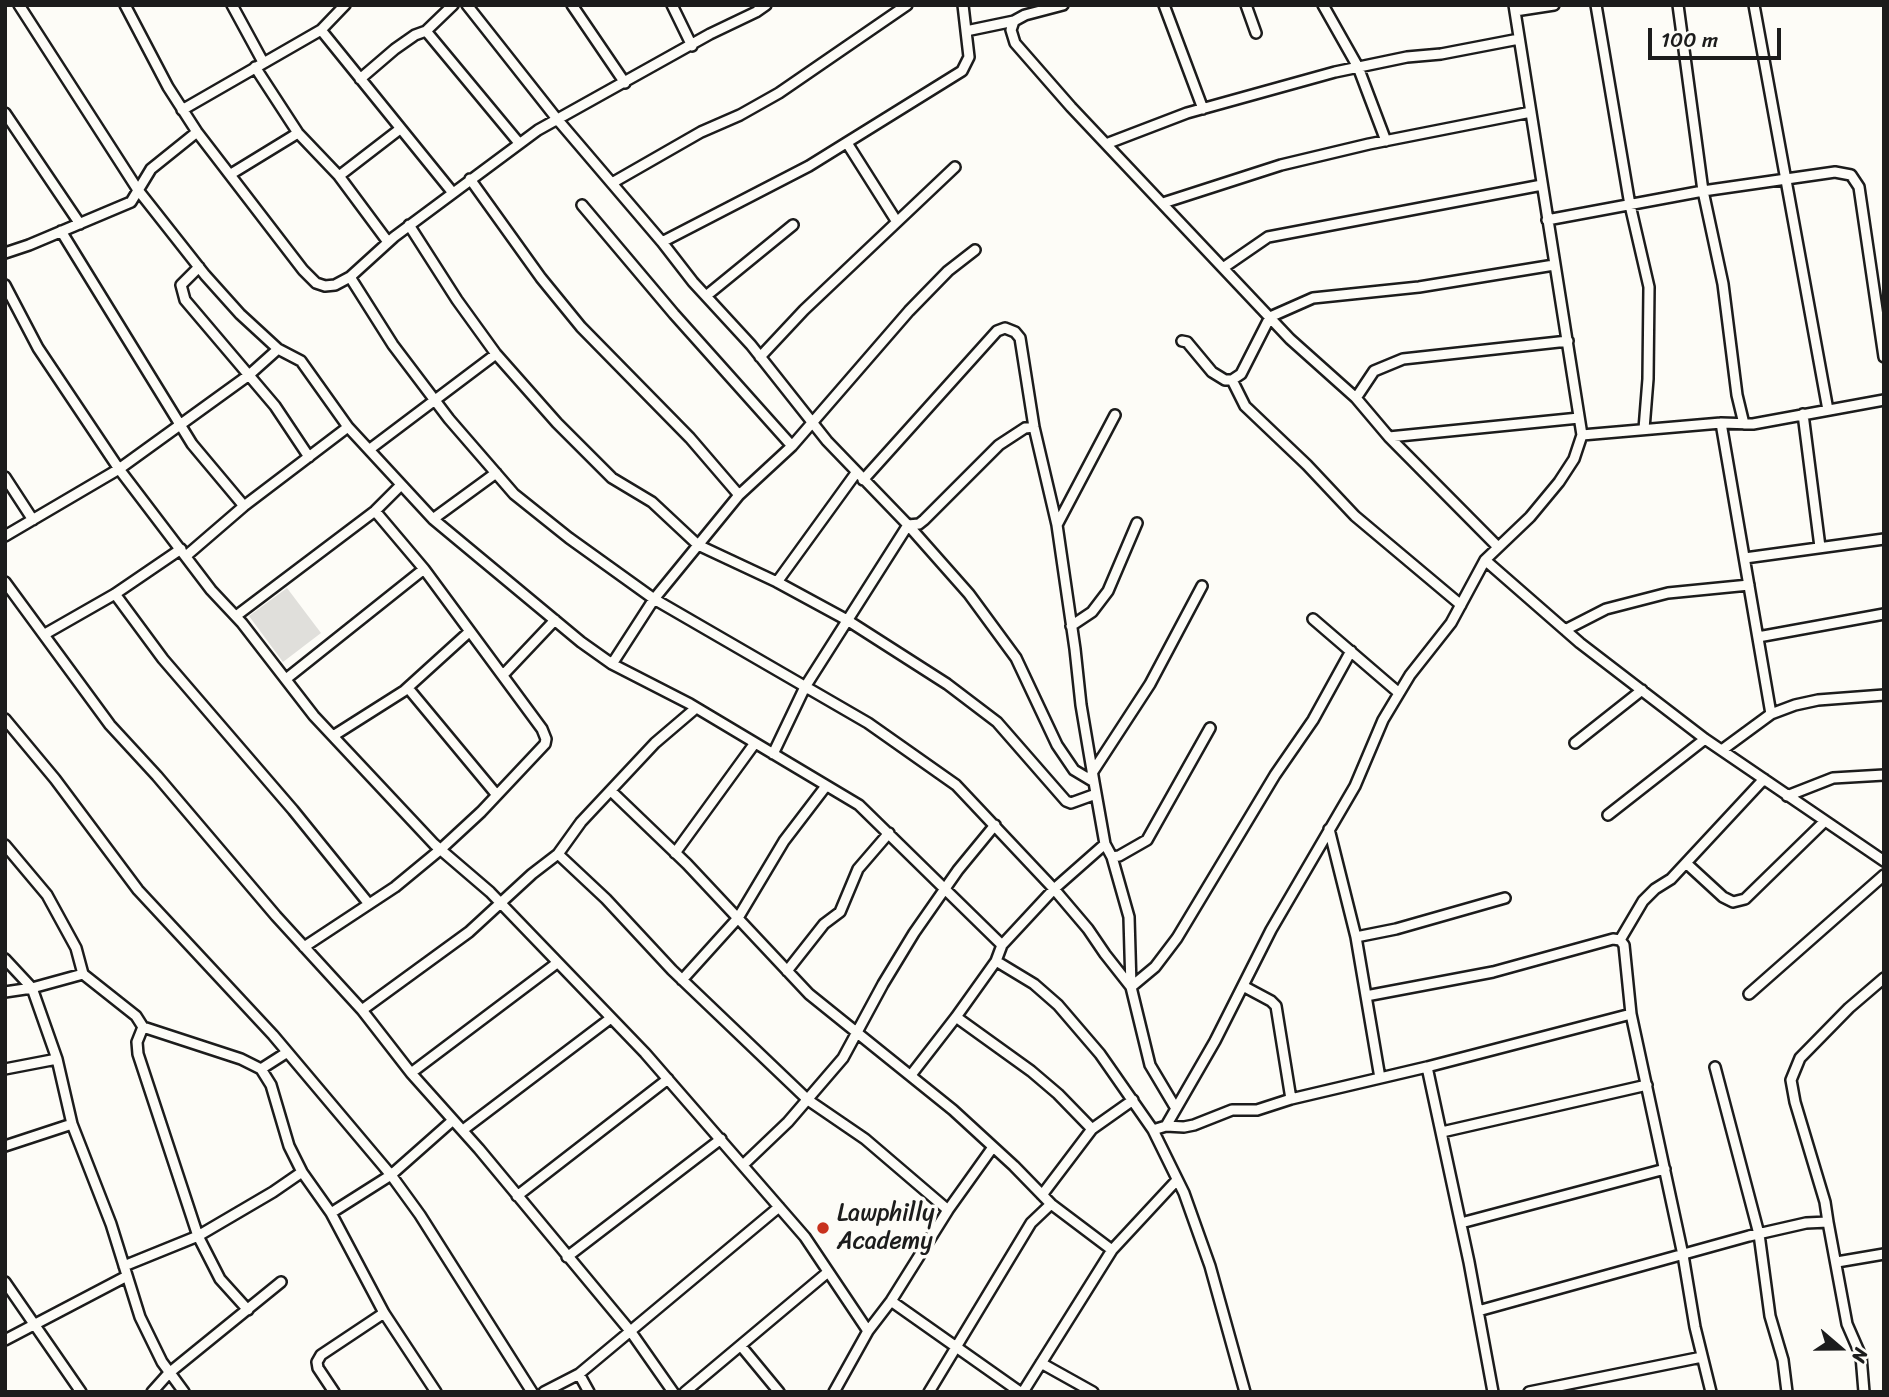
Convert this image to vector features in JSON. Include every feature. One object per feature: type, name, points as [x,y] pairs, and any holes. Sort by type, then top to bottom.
[{"type":"street","points":[[19,5],[138,190],[199,267],[240,314],[278,349],[301,361],[348,427],[433,519],[580,642],[612,664],[696,708],[859,805],[1002,945]]},
{"type":"street","points":[[125,5],[182,110],[197,132],[303,270],[316,283],[335,285],[350,277],[409,225],[519,143],[557,119],[766,5]]},
{"type":"street","points":[[232,5],[259,64],[298,133],[340,176],[388,242]]},
{"type":"street","points":[[333,16],[335,5]]},
{"type":"street","points":[[182,110],[321,30],[345,5]]},
{"type":"street","points":[[360,79],[394,48],[415,35],[426,32],[453,5]]},
{"type":"street","points":[[467,5],[557,119],[760,356],[812,422],[969,594],[1000,634],[1023,671],[1057,745],[1074,770],[1093,777]]},
{"type":"street","points":[[572,5],[625,83]]},
{"type":"street","points":[[672,5],[692,46]]},
{"type":"street","points":[[612,183],[701,132],[740,115],[779,93],[907,5]]},
{"type":"street","points":[[662,242],[694,223],[786,179],[962,71],[969,57],[963,5]]},
{"type":"street","points":[[966,31],[1014,21],[1025,15],[1063,5]]},
{"type":"street","points":[[1164,5],[1203,108]]},
{"type":"street","points":[[1246,5],[1256,33]]},
{"type":"street","points":[[1323,5],[1359,67],[1385,141]]},
{"type":"street","points":[[1166,1126],[1215,1041],[1271,930],[1355,786],[1383,720],[1410,675],[1451,623],[1485,560],[1530,517],[1574,459],[1582,435],[1514,8],[1555,5]]},
{"type":"street","points":[[1596,5],[1630,205],[1649,287],[1648,379],[1644,429]]},
{"type":"street","points":[[1678,5],[1703,191],[1723,284],[1737,394],[1744,424]]},
{"type":"street","points":[[1754,5],[1828,410]]},
{"type":"street","points":[[1014,21],[1011,30],[1015,43],[1106,144],[1290,339],[1356,398],[1389,437],[1498,547]]},
{"type":"street","points":[[321,30],[453,192]]},
{"type":"street","points":[[426,32],[519,143]]},
{"type":"street","points":[[1106,144],[1203,108],[1359,67],[1519,39]]},
{"type":"street","points":[[5,113],[80,224]]},
{"type":"street","points":[[1163,203],[1281,165],[1385,141],[1531,113]]},
{"type":"street","points":[[340,176],[400,129]]},
{"type":"street","points":[[5,253],[131,202],[151,169],[197,132]]},
{"type":"street","points":[[231,174],[298,133]]},
{"type":"street","points":[[847,143],[897,222]]},
{"type":"street","points":[[760,356],[804,310],[956,167]]},
{"type":"street","points":[[1547,220],[1703,191],[1835,172],[1851,175],[1859,187],[1884,357]]},
{"type":"street","points":[[470,179],[541,278],[581,327],[690,438],[739,495]]},
{"type":"street","points":[[1223,268],[1268,237],[1542,185]]},
{"type":"street","points":[[582,205],[674,314],[792,446]]},
{"type":"street","points":[[409,225],[457,300],[496,354],[557,423],[612,478],[652,502],[698,545],[777,582],[846,620],[947,684],[997,722],[1066,801],[1071,803],[1096,794]]},
{"type":"street","points":[[706,296],[793,225]]},
{"type":"street","points":[[61,231],[192,443],[244,506]]},
{"type":"street","points":[[612,664],[654,599],[739,495],[792,446],[909,311],[948,271],[975,250]]},
{"type":"street","points":[[1182,341],[1187,342],[1212,372],[1225,380],[1232,380],[1241,374],[1269,317],[1313,298],[1419,287],[1554,265]]},
{"type":"street","points":[[199,267],[181,285],[185,300],[275,405],[309,457]]},
{"type":"street","points":[[350,277],[393,345],[435,401],[514,494],[569,538],[654,599],[868,723],[956,785],[1088,929],[1131,987]]},
{"type":"street","points":[[5,285],[38,348],[119,469],[211,590],[236,616],[333,736],[441,849],[490,891],[668,1079],[805,1237],[868,1331]]},
{"type":"street","points":[[777,582],[860,476],[997,331],[1005,328],[1015,332],[1020,338],[1034,428],[1057,525],[1105,844],[1112,857],[1129,917],[1131,987],[1150,1065],[1175,1107]]},
{"type":"street","points":[[1356,398],[1374,371],[1403,359],[1568,341]]},
{"type":"street","points":[[5,536],[119,469],[249,375],[278,349]]},
{"type":"street","points":[[370,449],[496,354]]},
{"type":"street","points":[[1232,380],[1245,406],[1307,465],[1355,516],[1461,605]]},
{"type":"street","points":[[1582,435],[1721,423],[1744,424],[1884,400]]},
{"type":"street","points":[[1803,414],[1820,547]]},
{"type":"street","points":[[1057,525],[1115,415]]},
{"type":"street","points":[[1389,437],[1579,418]]},
{"type":"street","points":[[1721,423],[1770,714]]},
{"type":"street","points":[[45,634],[183,552],[348,427]]},
{"type":"street","points":[[908,525],[919,524],[924,520],[999,445],[1026,428],[1034,428]]},
{"type":"street","points":[[433,519],[496,473]]},
{"type":"street","points":[[5,477],[33,520]]},
{"type":"street","points":[[236,616],[375,512],[401,485]]},
{"type":"street","points":[[304,947],[369,904],[441,849],[481,812],[545,744],[546,739],[546,734],[424,569],[375,512]]},
{"type":"street","points":[[1071,626],[1092,612],[1108,591],[1137,523]]},
{"type":"street","points":[[773,754],[805,687],[908,525]]},
{"type":"street","points":[[1745,558],[1884,539]]},
{"type":"street","points":[[1485,560],[1565,630],[1705,738],[1883,860]]},
{"type":"street","points":[[286,679],[424,569]]},
{"type":"street","points":[[5,582],[110,725],[276,916],[362,1010],[411,1073],[463,1130],[631,1332],[673,1392]]},
{"type":"street","points":[[1565,630],[1606,609],[1668,593],[1749,585]]},
{"type":"street","points":[[1093,777],[1150,684],[1202,586]]},
{"type":"street","points":[[115,594],[163,659],[293,810],[369,904]]},
{"type":"street","points":[[1758,638],[1884,614]]},
{"type":"street","points":[[1313,619],[1399,693]]},
{"type":"street","points":[[502,675],[555,620]]},
{"type":"street","points":[[333,736],[408,688],[469,632]]},
{"type":"street","points":[[1131,987],[1155,967],[1177,938],[1275,775],[1314,720],[1351,651]]},
{"type":"street","points":[[408,688],[496,794]]},
{"type":"street","points":[[1575,743],[1642,690]]},
{"type":"street","points":[[1722,750],[1770,714],[1818,700],[1884,695]]},
{"type":"street","points":[[362,1010],[469,932],[558,854],[580,822],[654,743],[696,708]]},
{"type":"street","points":[[5,719],[55,779],[138,890],[273,1035],[391,1175],[420,1215],[532,1392]]},
{"type":"street","points":[[1112,857],[1119,856],[1147,840],[1210,728]]},
{"type":"street","points":[[1608,815],[1705,738]]},
{"type":"street","points":[[676,853],[755,743]]},
{"type":"street","points":[[1787,796],[1833,778],[1884,775]]},
{"type":"street","points":[[1620,940],[1643,901],[1671,879],[1764,779]]},
{"type":"street","points":[[682,980],[738,918],[784,841],[826,786]]},
{"type":"street","points":[[611,791],[676,853],[809,994],[911,1074],[1051,1203],[1112,1250]]},
{"type":"street","points":[[1686,863],[1723,897],[1733,902],[1745,899],[1825,821]]},
{"type":"street","points":[[743,1165],[808,1100],[843,1058],[883,984],[945,888],[995,825]]},
{"type":"street","points":[[1329,829],[1356,937],[1380,1078]]},
{"type":"street","points":[[788,971],[824,924],[840,912],[858,869],[889,833]]},
{"type":"street","points":[[911,1074],[996,961],[1002,945],[1054,890],[1105,844]]},
{"type":"street","points":[[5,845],[47,895],[76,948],[83,974],[136,1016],[143,1027],[241,1059],[261,1069],[271,1085],[289,1146],[302,1172],[331,1213],[384,1313],[436,1392]]},
{"type":"street","points":[[558,854],[682,980],[808,1100],[865,1139],[948,1210]]},
{"type":"street","points":[[1749,994],[1884,874]]},
{"type":"street","points":[[1356,937],[1396,929],[1505,898]]},
{"type":"street","points":[[1366,996],[1493,972],[1613,939],[1620,940],[1624,945],[1631,1014],[1683,1255],[1695,1327],[1711,1392]]},
{"type":"street","points":[[5,959],[32,988],[57,1059],[72,1124],[111,1224],[144,1326],[169,1373],[184,1392]]},
{"type":"street","points":[[996,961],[1034,984],[1058,1005],[1100,1054],[1153,1130],[1184,1194],[1210,1266],[1245,1392]]},
{"type":"street","points":[[411,1073],[557,963]]},
{"type":"street","points":[[5,992],[32,988],[83,974]]},
{"type":"street","points":[[1864,1392],[1861,1356],[1847,1324],[1825,1202],[1791,1080],[1800,1058],[1884,978]]},
{"type":"street","points":[[1242,986],[1276,1006],[1291,1099]]},
{"type":"street","points":[[1153,1130],[1166,1126],[1194,1125],[1232,1110],[1257,1110],[1291,1099],[1631,1014]]},
{"type":"street","points":[[956,1017],[1031,1071],[1092,1129]]},
{"type":"street","points":[[463,1130],[611,1018]]},
{"type":"street","points":[[143,1027],[137,1041],[138,1054],[198,1236],[220,1279],[248,1310]]},
{"type":"street","points":[[261,1069],[286,1053]]},
{"type":"street","points":[[5,1069],[57,1059]]},
{"type":"street","points":[[1427,1067],[1461,1223],[1493,1392]]},
{"type":"street","points":[[1715,1067],[1759,1234],[1770,1316],[1783,1360],[1787,1392]]},
{"type":"street","points":[[517,1196],[668,1079]]},
{"type":"street","points":[[1442,1132],[1647,1085]]},
{"type":"street","points":[[1042,1195],[1092,1129],[1133,1100]]},
{"type":"street","points":[[331,1213],[391,1175],[452,1121]]},
{"type":"street","points":[[5,1146],[72,1124]]},
{"type":"street","points":[[567,1257],[721,1139]]},
{"type":"street","points":[[834,1392],[868,1331],[891,1301],[948,1210],[993,1147]]},
{"type":"street","points":[[1461,1223],[1665,1169]]},
{"type":"street","points":[[5,1340],[126,1271],[198,1236],[302,1172]]},
{"type":"street","points":[[891,1301],[1022,1392],[1112,1250],[1177,1180]]},
{"type":"street","points":[[929,1392],[1031,1223],[1051,1203]]},
{"type":"street","points":[[544,1392],[579,1374],[779,1207]]},
{"type":"street","points":[[1478,1311],[1759,1234],[1806,1223],[1828,1222]]},
{"type":"street","points":[[1837,1262],[1884,1254]]},
{"type":"street","points":[[685,1392],[828,1272]]},
{"type":"street","points":[[5,1282],[81,1392]]},
{"type":"street","points":[[152,1392],[169,1373],[281,1282]]},
{"type":"street","points":[[334,1392],[318,1368],[317,1362],[321,1354],[384,1313]]},
{"type":"street","points":[[741,1346],[779,1392]]},
{"type":"street","points":[[1529,1392],[1702,1357]]},
{"type":"street","points":[[1041,1363],[1093,1392]]},
{"type":"street","points":[[579,1374],[589,1392]]},
{"type":"shaded area","points":[[287,588],[321,633],[283,662],[249,616]]},
{"type":"place","name":"Lawphilly Academy","points":[[823,1228]]}]
